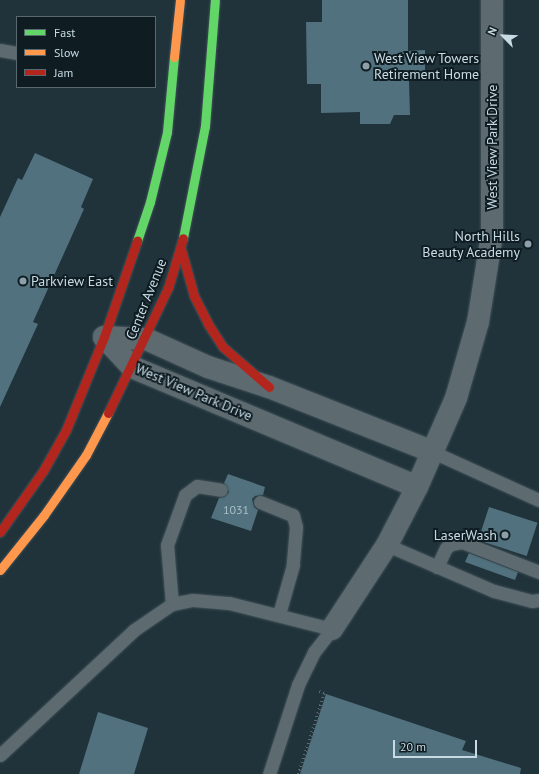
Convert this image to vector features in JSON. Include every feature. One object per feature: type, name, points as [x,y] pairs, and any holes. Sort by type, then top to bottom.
[{"type":"street","name":"Center Avenue","points":[[0,532],[43,470],[66,430],[104,337],[150,202],[167,132],[180,0]]},
{"type":"street","name":"Center Avenue","points":[[0,570],[44,515],[86,455],[146,339],[168,288],[180,249],[204,126],[215,0]]},
{"type":"street","name":"West View Park Drive","points":[[332,629],[387,545],[417,487],[456,398],[478,322],[491,246],[492,0]]},
{"type":"street","points":[[180,249],[194,296],[208,324],[223,347],[268,387]]},
{"type":"street","name":"West View Park Drive","points":[[104,337],[146,339],[208,367],[268,387],[433,452]]},
{"type":"street","name":"West View Park Drive","points":[[104,337],[132,367],[417,487]]},
{"type":"lane","points":[[0,50],[16,53]]},
{"type":"lane","points":[[433,452],[539,500]]},
{"type":"lane","points":[[172,604],[167,545],[185,495],[197,486],[221,490]]},
{"type":"lane","points":[[260,502],[293,515],[296,527],[292,564],[279,614]]},
{"type":"lane","points":[[438,567],[446,548],[450,544],[462,542],[539,572]]},
{"type":"lane","points":[[387,545],[494,591],[532,601],[539,600]]},
{"type":"lane","points":[[0,755],[134,630],[172,604],[193,600],[229,603],[279,614],[332,629],[314,652],[298,685],[269,774]]},
{"type":"path","points":[[298,685],[324,693],[298,774]]},
{"type":"building","name":"West View Towers Retirement Home","points":[[322,0],[408,0],[408,51],[425,50],[425,80],[409,81],[410,115],[394,115],[390,124],[360,124],[360,112],[321,113],[321,84],[307,84],[306,22],[322,22]]},
{"type":"building","name":"Parkview East","points":[[35,153],[93,179],[81,207],[84,209],[33,322],[38,324],[0,407],[0,217],[18,178],[22,180]]},
{"type":"building","points":[[228,474],[265,487],[263,495],[255,496],[252,499],[254,507],[258,510],[251,531],[211,518],[219,498],[224,497],[229,492],[224,483]]},
{"type":"building","points":[[489,507],[538,523],[527,556],[478,540]]},
{"type":"building","points":[[469,553],[518,572],[515,580],[465,562]]},
{"type":"building","points":[[326,694],[466,741],[462,750],[521,768],[520,774],[300,774]]},
{"type":"building","points":[[98,712],[148,728],[134,774],[79,774]]},
{"type":"traffic: fast","points":[[183,238],[205,126],[215,0]]},
{"type":"traffic: fast","points":[[137,241],[150,202],[167,132],[174,57]]},
{"type":"traffic: slow","points":[[174,57],[180,0]]},
{"type":"traffic: slow","points":[[0,570],[44,515],[86,455],[108,413]]},
{"type":"traffic: jam","points":[[108,413],[168,288],[183,238]]},
{"type":"traffic: jam","points":[[0,532],[43,471],[66,430],[104,337],[137,241]]},
{"type":"traffic: jam","points":[[181,249],[194,296],[208,324],[223,347],[269,387]]},
{"type":"place","name":"West View Towers Retirement Home","points":[[366,66]]},
{"type":"place","name":"North Hills Beauty Academy","points":[[528,244]]},
{"type":"place","name":"Parkview East","points":[[23,281]]},
{"type":"place","name":"LaserWash","points":[[505,535]]}]
